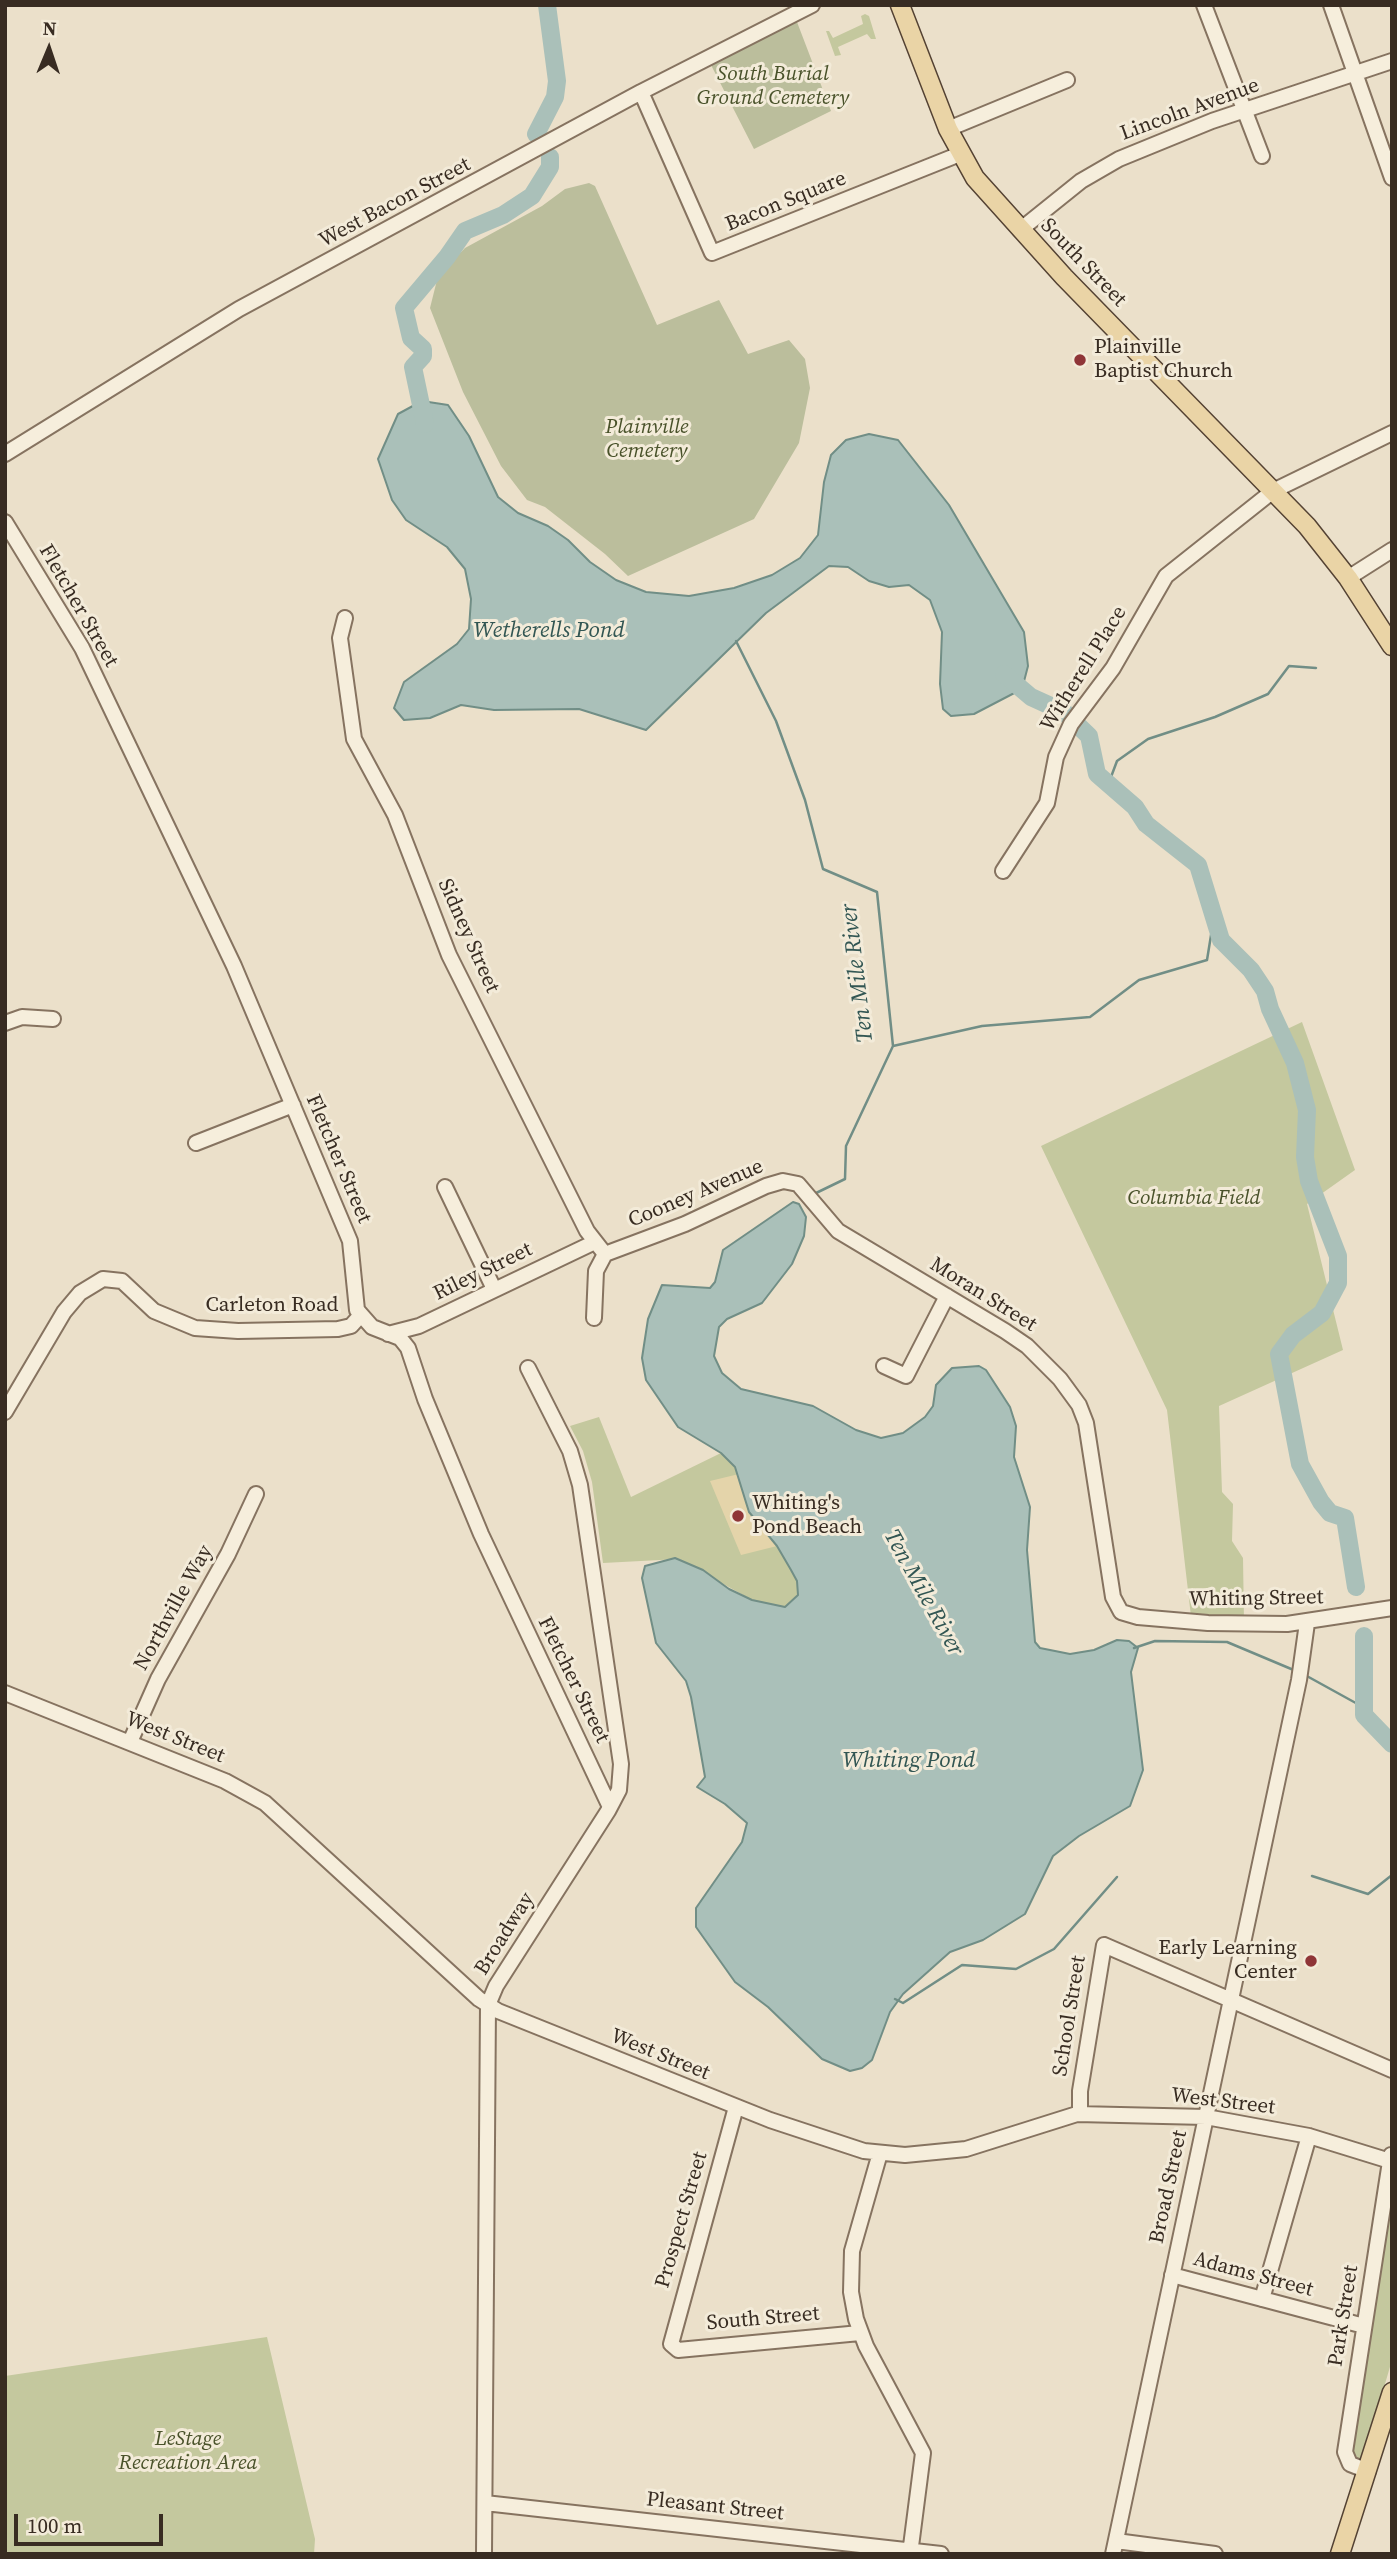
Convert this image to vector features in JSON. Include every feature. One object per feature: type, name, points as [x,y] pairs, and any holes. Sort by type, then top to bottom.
[{"type":"main road","name":"South Street","points":[[901,5],[948,129],[975,178],[1020,230],[1323,545],[1392,646]]},
{"type":"main road","points":[[1340,2554],[1392,2392]]},
{"type":"street","name":"West Bacon Street","points":[[5,454],[239,309],[641,92],[813,5]]},
{"type":"street","points":[[1204,5],[1262,156]]},
{"type":"street","points":[[1331,5],[1392,178]]},
{"type":"street","name":"Lincoln Avenue","points":[[1020,230],[1082,181],[1106,166],[1212,121],[1392,61]]},
{"type":"street","points":[[948,129],[1067,80]]},
{"type":"street","name":"Bacon Square","points":[[641,92],[712,253],[960,154]]},
{"type":"street","points":[[1273,491],[1392,433]]},
{"type":"street","name":"Witherell Place","points":[[1003,872],[1047,803],[1056,757],[1073,722],[1113,668],[1166,576],[1273,491]]},
{"type":"street","name":"Fletcher Street","points":[[5,522],[82,648],[234,965],[350,1241],[355,1301],[360,1316],[372,1327],[400,1338],[408,1348],[425,1399],[486,1545],[610,1807]]},
{"type":"street","points":[[1348,578],[1392,550]]},
{"type":"street","name":"Sidney Street","points":[[345,618],[340,638],[354,739],[395,815],[449,955],[595,1242],[605,1254]]},
{"type":"street","points":[[5,1023],[22,1017],[53,1019]]},
{"type":"street","points":[[196,1143],[293,1105]]},
{"type":"street","name":"Cooney Avenue","points":[[605,1254],[685,1224],[776,1183],[789,1182],[809,1195],[830,1223],[848,1238]]},
{"type":"street","points":[[445,1187],[494,1289]]},
{"type":"street","name":"Moran Street","points":[[848,1238],[1027,1346],[1059,1379],[1079,1405],[1091,1451],[1113,1597],[1121,1612]]},
{"type":"street","name":"Riley Street","points":[[387,1334],[419,1326],[595,1242]]},
{"type":"street","points":[[594,1318],[596,1271],[605,1254]]},
{"type":"street","name":"Carleton Road","points":[[5,1412],[72,1302],[96,1281],[112,1278],[122,1281],[154,1311],[195,1328],[238,1331],[338,1329],[351,1326],[360,1316]]},
{"type":"street","points":[[884,1366],[906,1376],[947,1296]]},
{"type":"street","name":"Broadway","points":[[484,2554],[488,2005],[496,1986],[610,1807],[619,1790],[621,1764],[584,1503],[570,1451],[528,1368]]},
{"type":"street","name":"Northville Way","points":[[130,1742],[158,1679],[228,1554],[256,1494]]},
{"type":"street","name":"Whiting Street","points":[[1121,1612],[1138,1617],[1208,1623],[1307,1623],[1392,1608]]},
{"type":"street","name":"Broad Street","points":[[1114,2547],[1299,1680],[1307,1623]]},
{"type":"street","name":"West Street","points":[[5,1693],[225,1781],[265,1803],[488,2005],[539,2029],[736,2107],[847,2146],[880,2153],[937,2154],[966,2149],[1080,2114],[1206,2117],[1309,2136],[1391,2157]]},
{"type":"street","name":"School Street","points":[[1080,2114],[1080,2091],[1104,1945],[1232,1998],[1392,2070]]},
{"type":"street","name":"Prospect Street","points":[[672,2345],[736,2107]]},
{"type":"street","points":[[1262,2299],[1309,2136]]},
{"type":"street","points":[[880,2153],[851,2263],[852,2306],[860,2333],[923,2453],[911,2552]]},
{"type":"street","name":"Park Street","points":[[1368,2471],[1350,2464],[1345,2452],[1391,2157]]},
{"type":"street","name":"Adams Street","points":[[1172,2275],[1364,2326]]},
{"type":"street","name":"South Street","points":[[672,2345],[678,2350],[860,2333]]},
{"type":"street","name":"Pleasant Street","points":[[485,2503],[941,2554]]},
{"type":"street","points":[[1114,2547],[1215,2554]]},
{"type":"green space","points":[[861,16],[869,16],[876,39],[871,39],[867,34],[838,47],[841,55],[835,56],[826,31],[829,31],[833,38],[863,24]]},
{"type":"green space","name":"South Burial Ground Cemetery","points":[[797,22],[831,111],[754,149],[711,65]]},
{"type":"green space","name":"Plainville Cemetery","points":[[589,183],[595,186],[657,325],[719,300],[748,354],[789,340],[805,359],[810,388],[799,443],[754,519],[628,576],[605,554],[545,507],[527,500],[501,466],[463,392],[430,308],[438,276],[465,248],[542,206],[565,189]]},
{"type":"green space","name":"Columbia Field","points":[[1302,1022],[1355,1170],[1307,1204],[1343,1350],[1219,1406],[1222,1492],[1233,1504],[1232,1541],[1243,1558],[1244,1622],[1205,1630],[1192,1625],[1167,1410],[1041,1146]]},
{"type":"green space","points":[[599,1417],[631,1497],[721,1453],[726,1456],[739,1474],[797,1581],[798,1595],[785,1607],[752,1600],[679,1559],[603,1563],[592,1482],[583,1451],[570,1426]]},
{"type":"green space","points":[[1388,2206],[1392,2206],[1392,2360],[1363,2459],[1359,2460],[1353,2452],[1353,2443]]},
{"type":"green space","name":"LeStage Recreation Area","points":[[267,2337],[315,2539],[314,2554],[5,2554],[5,2376]]},
{"type":"sand","name":"Whiting's Pond Beach","points":[[739,1474],[749,1512],[777,1546],[741,1555],[710,1481]]},
{"type":"water","name":"Wetherells Pond","points":[[422,401],[448,405],[469,436],[498,497],[518,513],[548,526],[616,580],[646,592],[689,596],[734,588],[772,575],[800,558],[818,535],[824,482],[831,455],[846,440],[869,434],[898,440],[949,505],[1024,632],[1028,666],[1022,689],[974,714],[951,716],[943,709],[940,684],[942,632],[930,600],[909,585],[889,587],[869,581],[848,567],[829,566],[766,613],[646,730],[579,709],[494,710],[461,705],[430,718],[404,720],[394,708],[404,682],[457,644],[469,629],[471,599],[465,569],[447,547],[406,520],[392,500],[378,459],[398,414]]},
{"type":"water","name":"Whiting Pond","points":[[793,1202],[799,1204],[806,1217],[804,1236],[792,1264],[762,1303],[727,1319],[719,1327],[714,1356],[722,1373],[741,1389],[813,1406],[856,1430],[881,1438],[903,1433],[925,1417],[933,1406],[936,1385],[952,1368],[979,1366],[986,1370],[1010,1407],[1016,1426],[1014,1457],[1030,1507],[1027,1550],[1035,1642],[1040,1648],[1070,1654],[1094,1650],[1117,1640],[1129,1641],[1138,1648],[1131,1672],[1143,1770],[1130,1806],[1079,1836],[1053,1856],[1025,1914],[983,1940],[950,1952],[903,1994],[890,2012],[872,2060],[862,2068],[850,2071],[822,2059],[768,2007],[735,1982],[696,1927],[696,1908],[742,1842],[747,1823],[725,1804],[697,1787],[705,1777],[691,1697],[686,1681],[656,1643],[642,1578],[645,1566],[675,1558],[703,1570],[729,1589],[752,1600],[785,1607],[798,1595],[797,1581],[777,1546],[749,1512],[735,1467],[721,1453],[678,1427],[646,1380],[642,1358],[648,1319],[662,1285],[710,1288],[715,1282],[723,1250]]},
{"type":"waterway","name":"Ten Mile River","points":[[536,134],[555,97],[557,81],[547,5]]},
{"type":"waterway","name":"Ten Mile River","points":[[425,424],[413,367],[423,356],[423,349],[411,338],[404,308],[465,231],[503,215],[532,196],[550,167],[550,157]]},
{"type":"waterway","name":"Ten Mile River","points":[[736,641],[776,721],[805,800],[823,869],[877,892],[893,1046],[846,1146],[845,1179],[814,1194]]},
{"type":"waterway","points":[[1108,785],[1117,761],[1148,739],[1215,717],[1268,694],[1289,666],[1316,668]]},
{"type":"waterway","name":"Ten Mile River","points":[[1004,674],[1031,697],[1064,712],[1089,736],[1097,774],[1135,807],[1146,824],[1198,865],[1221,940],[1251,970],[1265,991],[1270,1009],[1295,1063],[1307,1110],[1305,1157],[1309,1181],[1338,1256],[1338,1283],[1322,1313],[1293,1335],[1279,1354],[1300,1464],[1330,1513],[1345,1518],[1356,1587]]},
{"type":"waterway","points":[[893,1046],[982,1026],[1090,1017],[1139,980],[1207,960],[1213,923]]},
{"type":"waterway","name":"Ten Mile River","points":[[1364,1636],[1364,1715],[1392,1744]]},
{"type":"waterway","name":"Ten Mile River","points":[[1134,1648],[1155,1641],[1227,1642],[1296,1671]]},
{"type":"waterway","name":"Ten Mile River","points":[[1305,1675],[1363,1707]]},
{"type":"waterway","points":[[1312,1876],[1368,1894],[1392,1875]]},
{"type":"waterway","points":[[895,1999],[903,2003],[962,1965],[1016,1969],[1054,1949],[1117,1877]]},
{"type":"place","name":"Plainville Baptist Church","points":[[1080,360]]},
{"type":"place","name":"Whiting's Pond Beach","points":[[738,1516]]},
{"type":"place","name":"Early Learning Center","points":[[1311,1961]]}]
